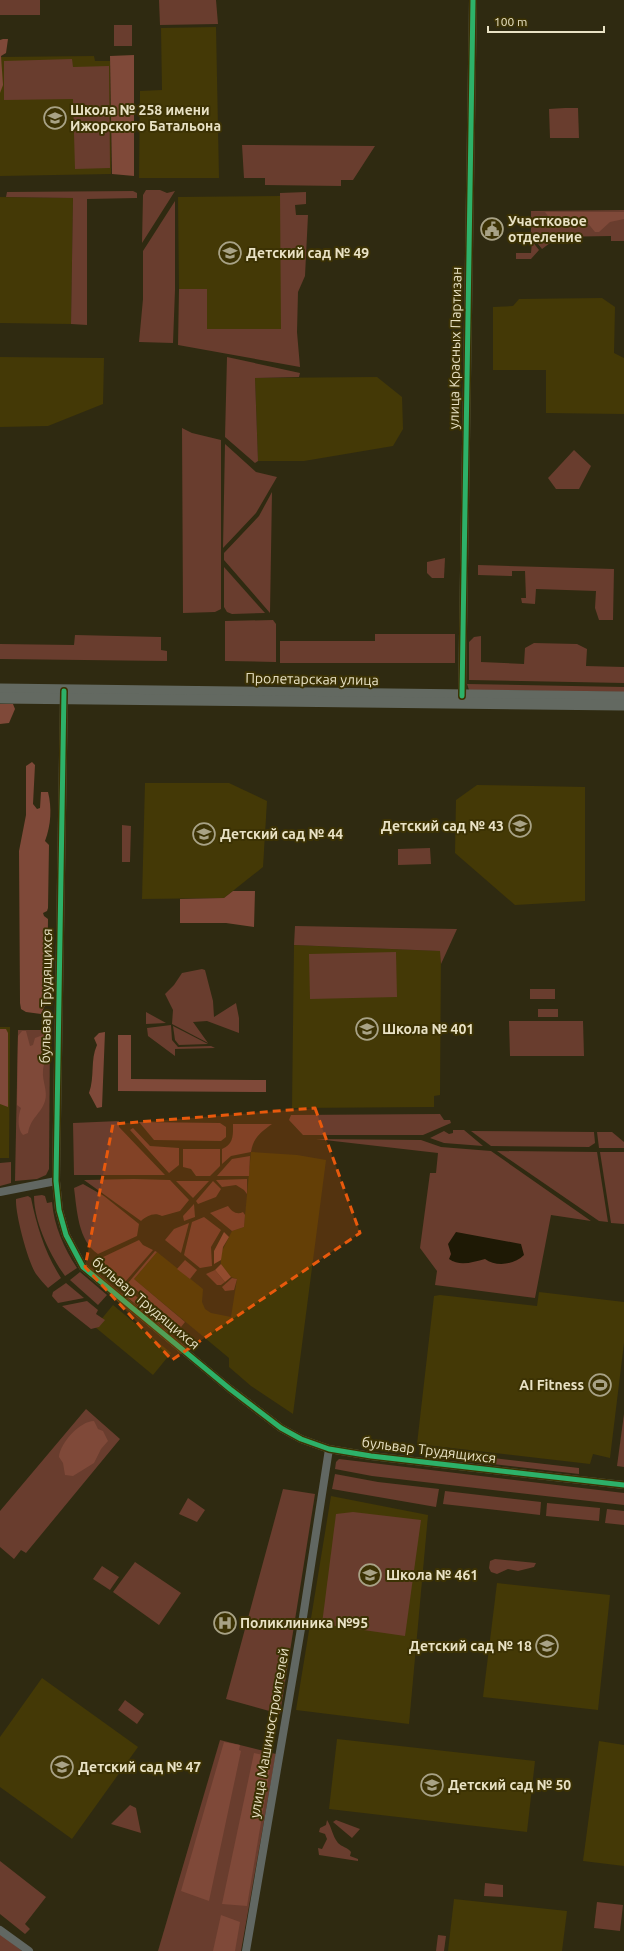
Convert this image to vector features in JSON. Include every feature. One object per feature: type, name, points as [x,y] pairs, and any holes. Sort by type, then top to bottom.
[{"type":"main road","name":"Пролетарская улица","points":[[0,689],[64,695],[624,705]]},
{"type":"main road","name":"Пролетарская улица","points":[[0,698],[64,695],[624,698]]},
{"type":"street","name":"улица Красных Партизан","points":[[462,696],[473,0]]},
{"type":"street","name":"бульвар Трудящихся","points":[[64,695],[56,1181],[59,1210],[66,1235],[75,1254],[83,1266],[90,1274],[280,1428],[301,1439],[329,1449],[372,1456],[624,1486]]},
{"type":"street","points":[[0,1192],[56,1181]]},
{"type":"street","name":"улица Машиностроителей","points":[[246,1951],[303,1617],[329,1449]]},
{"type":"street","points":[[0,1930],[30,1951]]},
{"type":"highlighted area","points":[[315,1108],[360,1233],[172,1360],[85,1267],[113,1124]]},
{"type":"shaded area","points":[[0,0],[40,0],[40,15],[0,15]]},
{"type":"shaded area","points":[[159,0],[216,0],[218,24],[160,25]]},
{"type":"shaded area","points":[[114,25],[132,25],[132,46],[114,46]]},
{"type":"shaded area","points":[[216,27],[219,178],[139,178],[140,91],[162,90],[161,28]]},
{"type":"shaded area","points":[[8,39],[6,53],[1,56],[3,85],[0,93],[0,40]]},
{"type":"shaded area","points":[[134,55],[134,176],[112,174],[110,56]]},
{"type":"shaded area","name":"Школа № 258 имени Ижорского Батальона","points":[[94,56],[95,61],[110,61],[111,174],[0,176],[0,57]]},
{"type":"shaded area","points":[[72,59],[73,67],[109,66],[110,168],[75,169],[73,99],[4,100],[4,61]]},
{"type":"shaded area","points":[[578,108],[579,138],[550,138],[549,109]]},
{"type":"shaded area","points":[[242,145],[375,146],[353,180],[341,180],[341,186],[265,185],[265,178],[244,178]]},
{"type":"shaded area","points":[[146,190],[160,190],[167,193],[175,191],[142,243],[143,195]]},
{"type":"shaded area","points":[[133,191],[137,193],[137,198],[87,199],[87,325],[71,324],[73,198],[6,197],[7,192]]},
{"type":"shaded area","points":[[306,192],[306,204],[295,205],[296,215],[308,215],[305,276],[298,292],[297,332],[300,367],[178,345],[179,289],[207,289],[207,329],[281,329],[280,193]]},
{"type":"shaded area","name":"Детский сад № 49","points":[[281,196],[281,329],[207,329],[207,289],[179,289],[178,197]]},
{"type":"shaded area","points":[[0,197],[73,198],[71,324],[0,323]]},
{"type":"shaded area","points":[[175,201],[175,290],[173,343],[139,342],[143,299],[143,251]]},
{"type":"shaded area","points":[[624,210],[624,241],[611,241],[611,236],[551,237],[550,243],[542,249],[531,235],[531,211]]},
{"type":"shaded area","points":[[545,212],[624,212],[624,219],[610,222],[599,232],[595,232],[586,221],[557,228],[549,228],[548,216]]},
{"type":"shaded area","points":[[532,241],[539,250],[531,259],[516,259],[516,253],[531,253]]},
{"type":"shaded area","points":[[602,298],[615,307],[614,353],[624,358],[624,414],[546,413],[546,370],[493,370],[493,307],[513,306],[519,299]]},
{"type":"shaded area","points":[[0,357],[104,358],[103,404],[48,426],[0,427]]},
{"type":"shaded area","points":[[227,357],[300,373],[299,377],[255,378],[258,461],[255,463],[225,437]]},
{"type":"shaded area","points":[[377,377],[402,397],[403,429],[393,446],[304,461],[258,461],[255,378]]},
{"type":"shaded area","points":[[182,428],[192,433],[221,440],[221,609],[215,612],[183,613]]},
{"type":"shaded area","points":[[225,444],[256,472],[277,477],[256,513],[223,548]]},
{"type":"shaded area","points":[[574,450],[591,466],[579,489],[556,489],[548,478]]},
{"type":"shaded area","points":[[272,492],[270,613],[224,560],[224,553],[259,516]]},
{"type":"shaded area","points":[[445,558],[444,578],[432,578],[427,573],[427,562]]},
{"type":"shaded area","points":[[478,565],[614,569],[613,620],[599,620],[595,608],[596,591],[536,589],[535,604],[522,603],[521,598],[526,598],[525,571],[512,571],[512,576],[478,575]]},
{"type":"shaded area","points":[[224,567],[265,613],[232,614],[227,612],[224,607]]},
{"type":"shaded area","points":[[273,620],[276,624],[276,662],[225,661],[225,621]]},
{"type":"shaded area","points":[[375,634],[455,634],[455,663],[280,663],[280,641],[375,641]]},
{"type":"shaded area","points":[[75,635],[161,637],[161,650],[167,651],[167,661],[0,659],[0,644],[74,645]]},
{"type":"shaded area","points":[[481,636],[481,662],[524,664],[525,648],[534,643],[577,644],[587,649],[586,666],[624,667],[624,683],[469,680],[469,642],[474,637]]},
{"type":"shaded area","points":[[467,684],[624,687],[624,692],[469,690]]},
{"type":"shaded area","points":[[0,704],[13,704],[15,709],[9,723],[0,724]]},
{"type":"shaded area","points":[[32,762],[35,765],[33,804],[37,809],[40,808],[41,792],[48,792],[50,810],[50,823],[45,841],[49,845],[48,908],[47,911],[43,913],[48,919],[47,1001],[41,1014],[26,1012],[21,1009],[20,1003],[19,851],[26,815],[26,766]]},
{"type":"shaded area","name":"Детский сад № 44","points":[[145,783],[229,783],[267,801],[263,867],[224,898],[142,899]]},
{"type":"shaded area","name":"Детский сад № 43","points":[[477,785],[585,787],[585,901],[515,905],[455,853],[456,800]]},
{"type":"shaded area","points":[[122,825],[131,826],[130,862],[122,862]]},
{"type":"shaded area","points":[[430,848],[431,864],[398,865],[398,849]]},
{"type":"shaded area","points":[[233,891],[255,891],[254,927],[226,923],[180,923],[180,899],[224,898]]},
{"type":"shaded area","points":[[295,926],[457,929],[441,964],[440,951],[294,945]]},
{"type":"shaded area","name":"Школа № 401","points":[[294,945],[441,951],[440,1095],[434,1096],[434,1107],[292,1108]]},
{"type":"shaded area","points":[[396,952],[397,997],[310,999],[309,954]]},
{"type":"shaded area","points":[[202,969],[205,970],[213,1001],[214,1017],[236,1003],[239,1018],[239,1033],[207,1021],[193,1022],[208,1043],[172,1024],[173,1010],[165,994],[174,985],[182,973]]},
{"type":"shaded area","points":[[530,989],[555,989],[555,999],[530,999]]},
{"type":"shaded area","points":[[538,1009],[558,1009],[558,1017],[538,1017]]},
{"type":"shaded area","points":[[146,1012],[166,1023],[146,1024]]},
{"type":"shaded area","points":[[509,1021],[583,1021],[584,1056],[510,1056]]},
{"type":"shaded area","points":[[171,1025],[172,1040],[178,1047],[211,1046],[215,1048],[175,1049],[175,1056],[148,1036],[147,1028]]},
{"type":"shaded area","points":[[173,1026],[208,1044],[179,1045],[175,1040]]},
{"type":"shaded area","points":[[0,1027],[10,1027],[9,1158],[0,1158]]},
{"type":"shaded area","points":[[0,1029],[6,1029],[8,1033],[8,1107],[0,1104]]},
{"type":"shaded area","points":[[18,1030],[50,1030],[49,1169],[46,1175],[37,1179],[15,1181]]},
{"type":"shaded area","points":[[22,1031],[26,1031],[30,1046],[33,1045],[35,1038],[43,1035],[48,1049],[43,1071],[46,1094],[45,1101],[31,1123],[28,1133],[23,1135],[19,1122],[21,1108],[17,1105],[18,1036]]},
{"type":"shaded area","points":[[105,1032],[102,1107],[97,1108],[89,1093],[97,1045],[94,1038],[99,1033]]},
{"type":"shaded area","points":[[118,1035],[131,1035],[131,1079],[266,1080],[266,1092],[118,1091]]},
{"type":"shaded area","points":[[440,1114],[444,1120],[450,1120],[451,1123],[423,1135],[303,1135],[289,1120],[291,1115]]},
{"type":"shaded area","points":[[119,1121],[119,1127],[165,1175],[74,1175],[73,1123]]},
{"type":"shaded area","points":[[139,1122],[220,1123],[226,1127],[226,1137],[221,1141],[154,1140]]},
{"type":"shaded area","points":[[233,1124],[272,1124],[258,1136],[251,1152],[231,1156],[222,1164],[222,1149],[231,1142],[233,1135]]},
{"type":"shaded area","points":[[133,1128],[150,1146],[179,1148],[179,1165],[169,1173],[130,1130]]},
{"type":"shaded area","points":[[453,1130],[464,1130],[483,1146],[444,1143],[430,1138],[444,1131],[449,1134],[453,1133]]},
{"type":"shaded area","points":[[471,1131],[594,1132],[595,1143],[589,1147],[491,1146]]},
{"type":"shaded area","points":[[597,1132],[612,1132],[624,1142],[624,1148],[599,1148]]},
{"type":"shaded area","points":[[316,1139],[421,1140],[441,1147],[491,1151],[591,1221],[551,1215],[535,1298],[435,1285],[437,1271],[420,1248],[430,1173],[436,1173],[438,1153]]},
{"type":"shaded area","points":[[183,1149],[220,1149],[220,1166],[210,1176],[196,1176],[191,1169],[183,1167]]},
{"type":"shaded area","points":[[497,1151],[597,1152],[608,1222],[599,1221]]},
{"type":"shaded area","points":[[251,1152],[297,1155],[326,1160],[293,1414],[251,1386],[229,1367],[229,1358],[134,1279],[157,1252],[203,1289],[202,1302],[205,1309],[211,1313],[231,1317],[237,1279],[231,1277],[221,1264],[221,1253],[232,1231],[244,1227]]},
{"type":"shaded area","points":[[600,1152],[624,1152],[624,1224],[611,1223]]},
{"type":"shaded area","points":[[250,1156],[249,1176],[217,1176],[232,1159]]},
{"type":"shaded area","points":[[11,1162],[11,1183],[0,1186],[0,1163]]},
{"type":"shaded area","points":[[247,1179],[247,1194],[236,1185],[222,1187],[216,1180]]},
{"type":"shaded area","points":[[84,1180],[170,1180],[189,1200],[180,1211],[162,1216],[156,1214],[151,1215],[141,1221]]},
{"type":"shaded area","points":[[176,1181],[209,1181],[193,1198]]},
{"type":"shaded area","points":[[213,1181],[221,1189],[216,1197],[198,1204],[196,1201]]},
{"type":"shaded area","points":[[83,1184],[104,1196],[139,1224],[137,1236],[98,1254],[91,1248],[82,1233],[76,1206],[74,1188]]},
{"type":"shaded area","points":[[28,1196],[31,1198],[39,1229],[50,1259],[61,1278],[48,1288],[33,1268],[20,1226],[16,1199]]},
{"type":"shaded area","points":[[34,1196],[45,1196],[47,1203],[52,1202],[55,1220],[60,1236],[77,1268],[65,1276],[44,1238],[37,1217]]},
{"type":"shaded area","points":[[194,1204],[195,1217],[184,1221],[183,1216]]},
{"type":"shaded area","points":[[228,1206],[235,1212],[243,1212],[245,1215],[244,1227],[232,1231],[210,1213]]},
{"type":"shaded area","points":[[204,1217],[221,1230],[211,1247],[212,1266],[200,1268],[184,1255],[192,1222]]},
{"type":"shaded area","points":[[189,1223],[181,1253],[165,1240],[174,1229]]},
{"type":"shaded area","points":[[224,1232],[229,1237],[223,1247],[221,1260],[214,1264],[214,1251]]},
{"type":"shaded area","points":[[456,1232],[521,1244],[524,1255],[515,1261],[505,1264],[489,1262],[485,1259],[467,1263],[458,1263],[449,1259],[451,1254],[448,1244]]},
{"type":"shaded area","points":[[139,1240],[143,1245],[153,1250],[125,1282],[99,1259]]},
{"type":"shaded area","points":[[155,1251],[157,1252],[134,1279],[185,1322],[181,1327],[128,1283]]},
{"type":"shaded area","points":[[185,1260],[197,1270],[190,1279],[177,1269]]},
{"type":"shaded area","points":[[221,1264],[231,1277],[225,1282],[215,1270]]},
{"type":"shaded area","points":[[215,1270],[225,1282],[221,1285],[217,1285],[206,1274]]},
{"type":"shaded area","points":[[80,1272],[107,1295],[98,1305],[70,1280]]},
{"type":"shaded area","points":[[232,1278],[237,1279],[234,1290],[225,1291],[222,1287]]},
{"type":"shaded area","points":[[66,1283],[84,1298],[58,1303],[52,1296],[53,1292]]},
{"type":"shaded area","points":[[539,1292],[624,1302],[624,1343],[610,1458],[593,1454],[590,1464],[417,1444],[434,1296],[440,1295],[537,1306]]},
{"type":"shaded area","points":[[132,1293],[181,1332],[178,1335],[173,1335],[128,1298]]},
{"type":"shaded area","points":[[87,1301],[98,1310],[96,1314],[105,1320],[99,1327],[91,1329],[62,1306]]},
{"type":"shaded area","points":[[113,1305],[171,1353],[153,1375],[95,1327]]},
{"type":"shaded area","points":[[86,1409],[120,1439],[26,1553],[21,1550],[14,1559],[0,1547],[0,1511]]},
{"type":"shaded area","points":[[624,1414],[624,1467],[617,1466]]},
{"type":"shaded area","points":[[94,1421],[98,1429],[103,1431],[108,1441],[101,1449],[94,1463],[73,1476],[65,1475],[63,1463],[59,1457],[63,1445],[77,1429],[89,1422]]},
{"type":"shaded area","points":[[440,1452],[579,1468],[579,1474],[440,1458]]},
{"type":"shaded area","points":[[339,1459],[624,1493],[624,1505],[372,1476],[335,1469],[336,1462]]},
{"type":"shaded area","points":[[335,1474],[378,1482],[439,1489],[436,1507],[332,1489]]},
{"type":"shaded area","points":[[283,1489],[315,1494],[280,1714],[226,1699]]},
{"type":"shaded area","points":[[445,1491],[541,1502],[540,1515],[443,1504]]},
{"type":"shaded area","name":"Школа № 461","points":[[331,1496],[428,1515],[409,1724],[296,1710]]},
{"type":"shaded area","points":[[188,1498],[205,1510],[197,1522],[179,1514]]},
{"type":"shaded area","points":[[547,1503],[600,1508],[599,1521],[546,1516]]},
{"type":"shaded area","points":[[607,1509],[624,1511],[624,1525],[605,1523]]},
{"type":"shaded area","points":[[353,1512],[421,1520],[405,1636],[322,1624],[336,1514]]},
{"type":"shaded area","points":[[495,1559],[536,1563],[534,1567],[518,1571],[508,1569],[497,1574],[491,1572],[489,1568],[490,1561]]},
{"type":"shaded area","points":[[135,1562],[181,1593],[159,1625],[113,1592]]},
{"type":"shaded area","points":[[102,1566],[119,1577],[110,1590],[93,1579]]},
{"type":"shaded area","name":"Детский сад № 18","points":[[497,1583],[610,1595],[598,1710],[483,1697]]},
{"type":"shaded area","name":"Детский сад № 47","points":[[42,1678],[138,1747],[72,1839],[0,1787],[0,1737]]},
{"type":"shaded area","points":[[125,1700],[144,1714],[137,1724],[118,1710]]},
{"type":"shaded area","name":"Детский сад № 50","points":[[337,1739],[535,1761],[527,1832],[329,1809]]},
{"type":"shaded area","points":[[220,1740],[276,1754],[241,1951],[158,1951]]},
{"type":"shaded area","points":[[599,1741],[624,1745],[624,1866],[583,1861]]},
{"type":"shaded area","points":[[224,1742],[240,1745],[239,1750],[241,1751],[209,1901],[181,1891]]},
{"type":"shaded area","points":[[254,1753],[272,1757],[247,1906],[222,1904]]},
{"type":"shaded area","points":[[130,1805],[136,1808],[141,1833],[111,1824]]},
{"type":"shaded area","points":[[327,1820],[338,1843],[349,1850],[351,1852],[350,1856],[358,1859],[358,1861],[319,1855],[318,1848],[322,1849],[327,1839],[325,1834],[319,1832],[320,1828],[326,1825]]},
{"type":"shaded area","points":[[336,1820],[360,1829],[352,1838],[333,1822]]},
{"type":"shaded area","points":[[0,1861],[46,1897],[25,1924],[30,1929],[25,1934],[0,1914]]},
{"type":"shaded area","points":[[485,1883],[503,1885],[503,1897],[484,1896]]},
{"type":"shaded area","points":[[454,1899],[567,1911],[562,1951],[448,1951]]},
{"type":"shaded area","points":[[597,1902],[623,1905],[620,1931],[594,1928]]},
{"type":"shaded area","points":[[221,1915],[240,1922],[235,1951],[213,1951]]},
{"type":"shaded area","points":[[0,1933],[22,1951],[0,1951]]},
{"type":"shaded area","points":[[438,1935],[446,1936],[444,1951],[436,1951]]},
{"type":"cycle path","points":[[462,696],[473,0]]},
{"type":"cycle path","points":[[64,691],[56,1181],[59,1210],[66,1235],[83,1267],[230,1389],[281,1428],[301,1439],[329,1449],[371,1456],[624,1485]]},
{"type":"place","name":"Школа № 258 имени Ижорского Батальона","points":[[55,118]]},
{"type":"place","name":"Участковое отделение","points":[[492,229]]},
{"type":"place","name":"Детский сад № 49","points":[[230,253]]},
{"type":"place","name":"Детский сад № 43","points":[[520,826]]},
{"type":"place","name":"Детский сад № 44","points":[[204,834]]},
{"type":"place","name":"Школа № 401","points":[[367,1029]]},
{"type":"place","name":"AI Fitness","points":[[600,1385]]},
{"type":"place","name":"Школа № 461","points":[[370,1575]]},
{"type":"place","name":"Поликлиника №95","points":[[225,1623]]},
{"type":"place","name":"Детский сад № 18","points":[[547,1646]]},
{"type":"place","name":"Детский сад № 47","points":[[62,1767]]},
{"type":"place","name":"Детский сад № 50","points":[[432,1785]]}]
